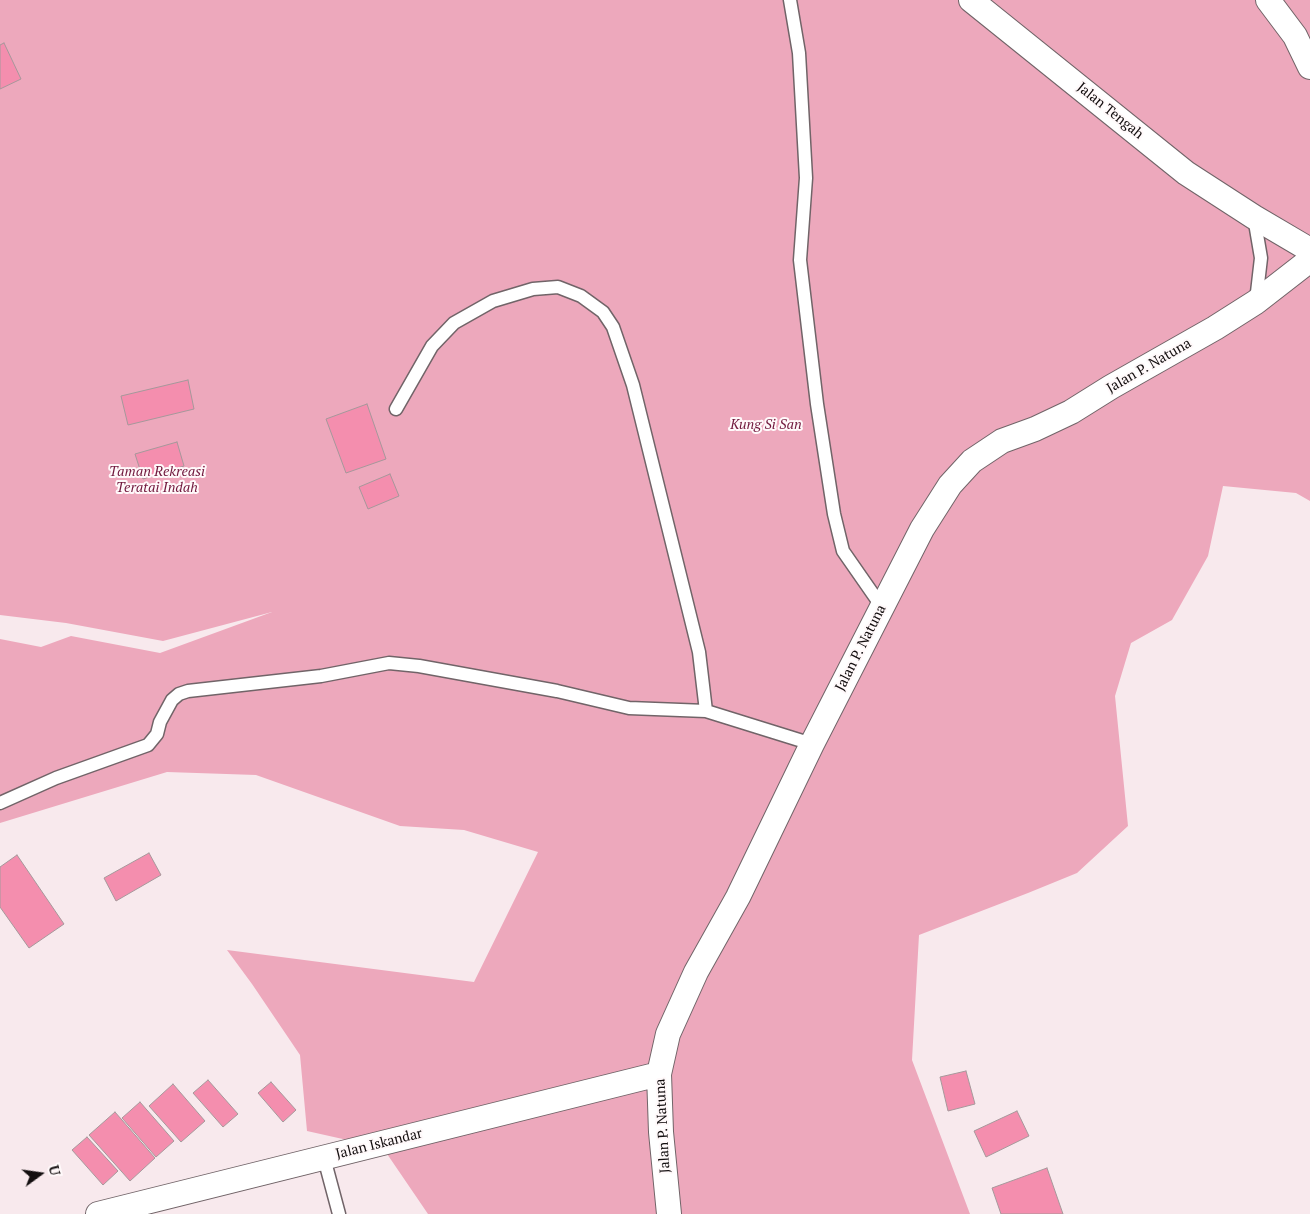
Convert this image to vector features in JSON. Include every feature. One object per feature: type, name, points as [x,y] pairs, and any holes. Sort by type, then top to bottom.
[{"type":"street","name":"Jalan Tengah","points":[[971,0],[1186,173],[1254,217],[1310,250]]},
{"type":"street","points":[[1268,0],[1295,36],[1310,67]]},
{"type":"street","name":"Jalan P. Natuna","points":[[670,1214],[661,1132],[659,1074],[668,1034],[696,972],[738,897],[812,744],[922,529],[950,485],[972,461],[1002,441],[1035,429],[1071,412],[1215,328],[1256,302],[1310,260]]},
{"type":"street","name":"Jalan Iskandar","points":[[98,1214],[659,1074]]},
{"type":"lane","points":[[790,0],[799,53],[806,178],[800,260],[834,514],[842,551],[882,607]]},
{"type":"lane","points":[[1254,217],[1261,258],[1256,302]]},
{"type":"lane","points":[[396,409],[432,346],[454,323],[493,301],[533,289],[558,287],[581,296],[603,312],[613,327],[633,385],[699,652],[706,712]]},
{"type":"lane","points":[[0,803],[56,778],[148,745],[157,734],[160,722],[172,700],[179,694],[188,691],[321,676],[389,663],[419,666],[548,690],[629,708],[706,712],[812,744]]},
{"type":"lane","points":[[324,1158],[339,1214]]},
{"type":"green space","name":"Kung Si San","points":[[0,0],[1310,0],[1310,501],[1296,493],[1223,486],[1208,556],[1172,620],[1131,643],[1115,696],[1128,826],[1077,873],[919,935],[912,1060],[970,1214],[428,1214],[383,1148],[307,1131],[300,1055],[227,950],[474,982],[538,852],[464,830],[400,826],[256,775],[167,772],[0,823],[0,639],[41,647],[71,636],[160,653],[272,612],[163,641],[66,623],[0,615]]},
{"type":"building","points":[[4,43],[21,79],[0,89],[0,45]]},
{"type":"building","points":[[188,380],[194,409],[128,425],[121,396]]},
{"type":"building","points":[[367,404],[386,459],[346,473],[326,419]]},
{"type":"building","points":[[177,442],[184,466],[143,479],[135,454]]},
{"type":"building","points":[[390,474],[399,496],[368,509],[359,487]]},
{"type":"building","points":[[149,853],[161,875],[116,901],[104,878]]},
{"type":"building","points":[[17,855],[64,924],[29,948],[0,907],[0,867]]},
{"type":"building","points":[[966,1071],[975,1104],[948,1111],[940,1077]]},
{"type":"building","points":[[208,1080],[238,1114],[223,1127],[193,1093]]},
{"type":"building","points":[[271,1082],[296,1110],[283,1122],[258,1093]]},
{"type":"building","points":[[173,1084],[205,1121],[181,1142],[149,1106]]},
{"type":"building","points":[[140,1102],[174,1141],[156,1157],[122,1118]]},
{"type":"building","points":[[1017,1111],[1029,1136],[986,1157],[974,1131]]},
{"type":"building","points":[[115,1112],[155,1158],[130,1181],[89,1135]]},
{"type":"building","points":[[87,1137],[118,1171],[103,1185],[72,1150]]},
{"type":"building","points":[[1047,1168],[1063,1214],[1001,1214],[992,1188]]},
{"type":"park label","name":"Taman Rekreasi Teratai Indah","points":[[157,480]]}]
